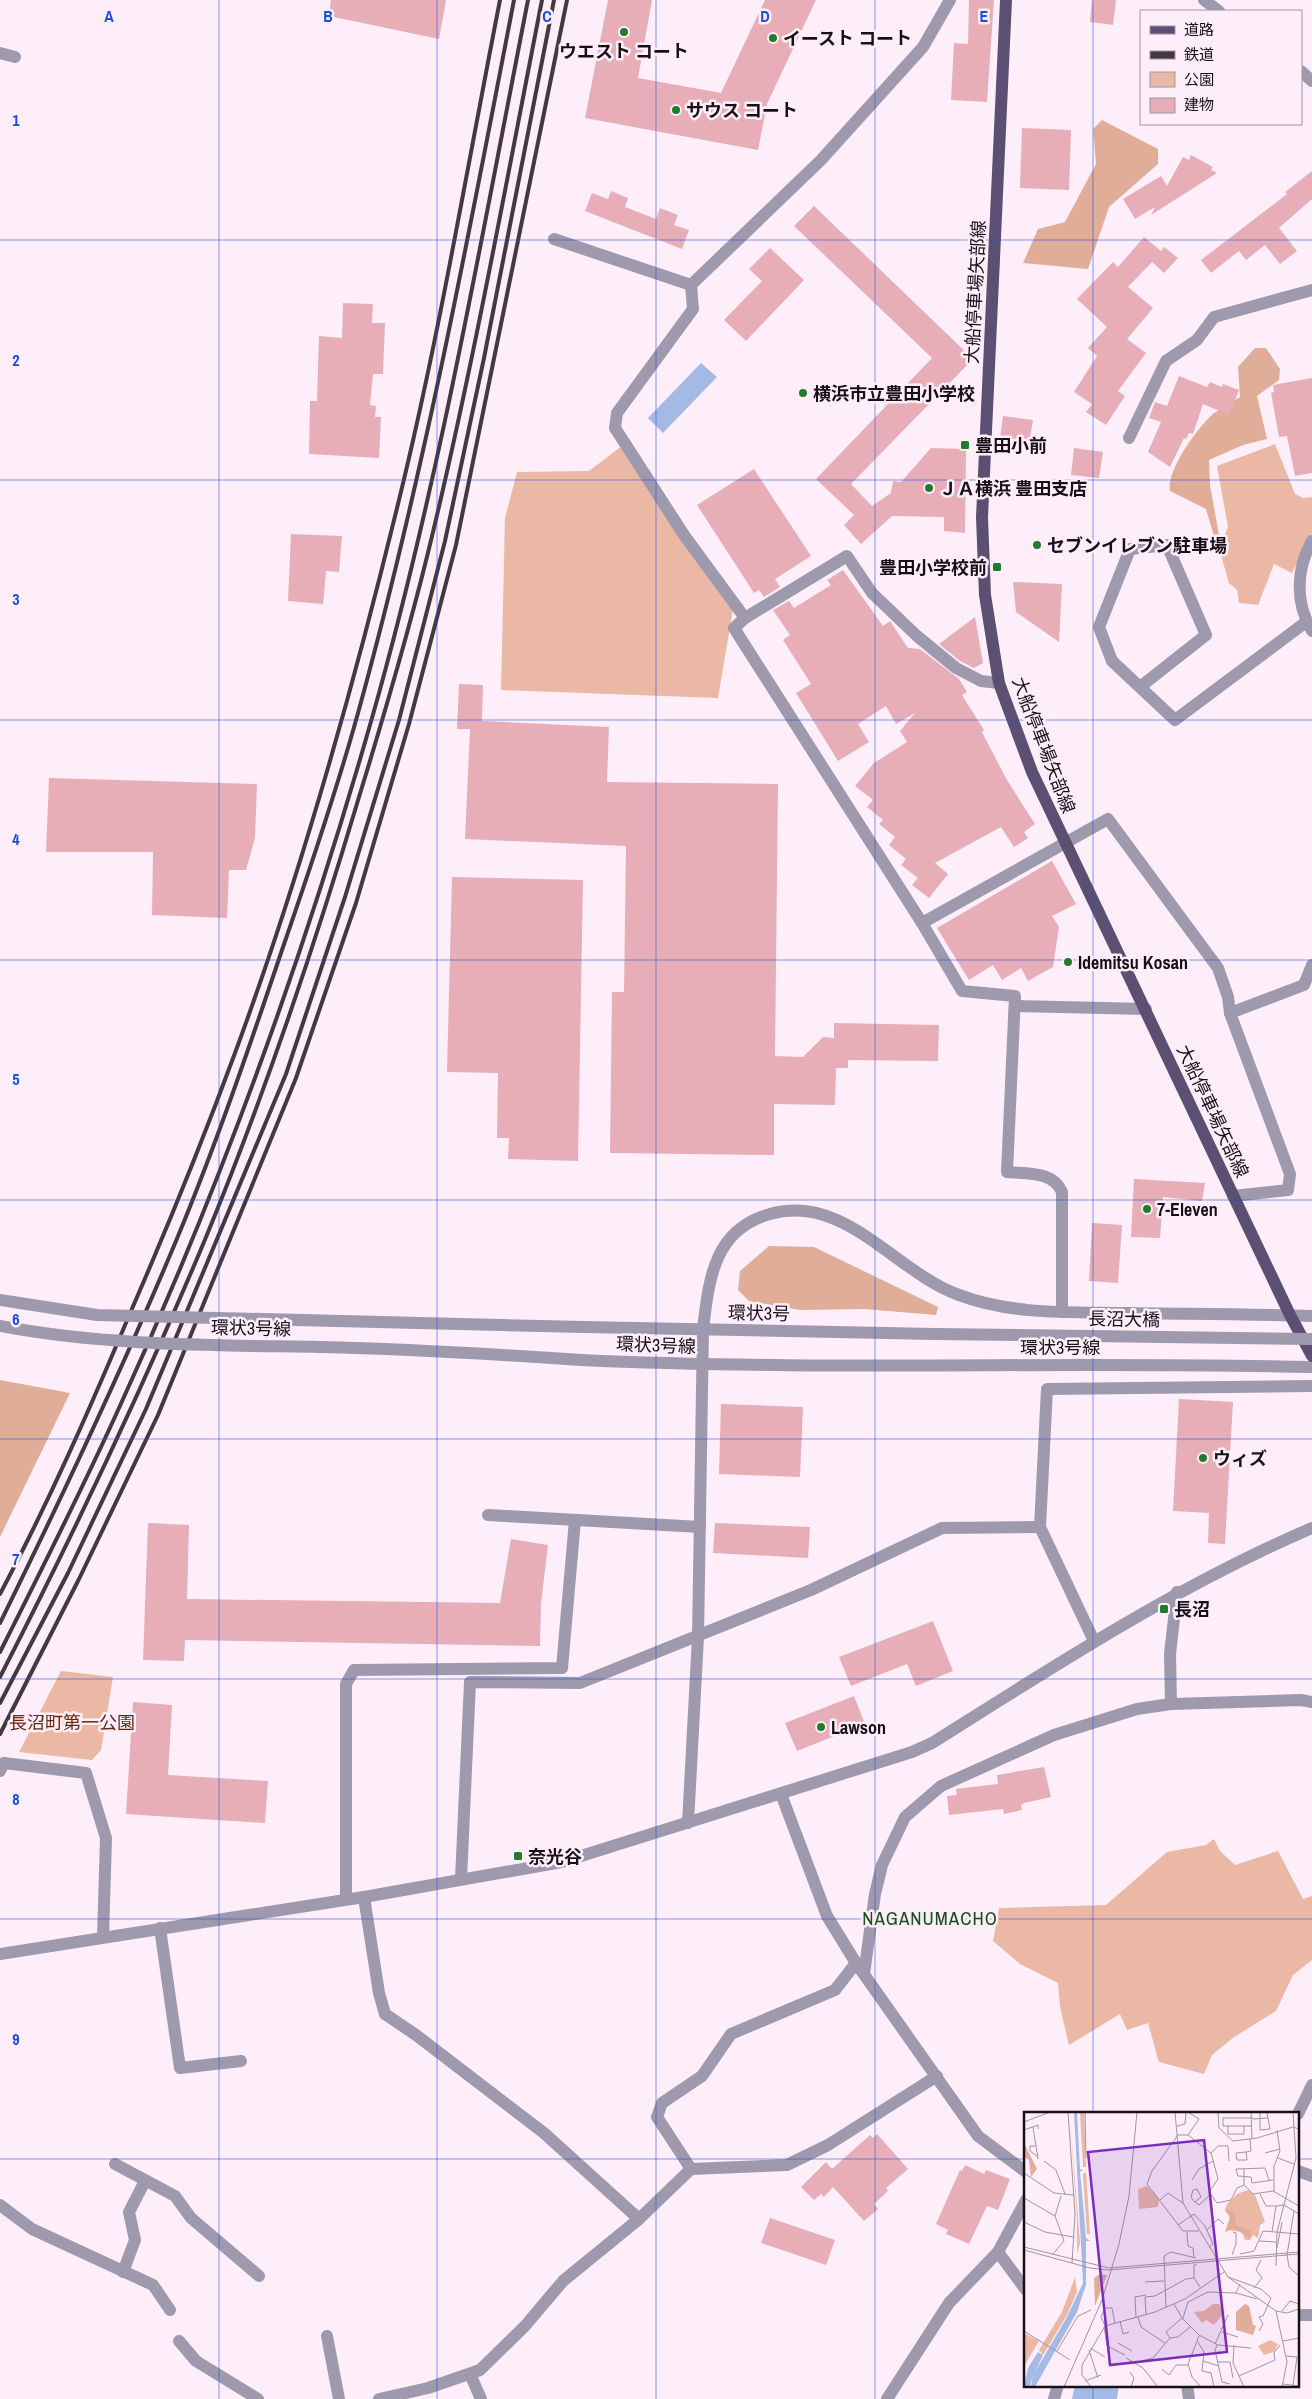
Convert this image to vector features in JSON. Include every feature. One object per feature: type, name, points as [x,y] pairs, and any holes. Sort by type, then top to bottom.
[{"type":"main road","name":"大船停車場矢部線","points":[[1006,0],[982,517],[985,595],[999,684],[1032,772],[1064,842],[1146,1009],[1290,1315],[1312,1356]]},
{"type":"street","points":[[691,285],[822,160],[923,47],[950,0]]},
{"type":"street","points":[[1204,0],[1218,10]]},
{"type":"street","points":[[0,53],[15,57]]},
{"type":"street","points":[[1302,72],[1312,81]]},
{"type":"street","points":[[554,239],[691,285]]},
{"type":"street","points":[[691,285],[693,309],[617,413],[615,428],[684,535],[745,618]]},
{"type":"street","points":[[1128,438],[1166,361],[1197,340],[1214,317],[1312,290]]},
{"type":"street","points":[[1140,687],[1206,635],[1167,545],[1130,549],[1098,627],[1112,660],[1140,687],[1175,720],[1309,626],[1299,590],[1303,560],[1312,541]]},
{"type":"street","points":[[999,684],[981,681],[956,668],[923,641],[872,593],[847,556],[745,618],[734,628],[922,923],[962,991],[1015,996],[1007,1172],[1047,1176],[1057,1181],[1062,1192],[1062,1312]]},
{"type":"street","points":[[922,923],[1108,819],[1218,968],[1228,997],[1230,1013],[1290,1174],[1288,1190],[1233,1196]]},
{"type":"street","points":[[1230,1013],[1304,985],[1312,965]]},
{"type":"street","points":[[1015,1006],[1146,1009]]},
{"type":"street","points":[[688,1823],[698,1637],[704,1364],[703,1329],[709,1280],[716,1260],[726,1245],[739,1232],[757,1220],[790,1211],[807,1211],[827,1215],[851,1227],[908,1268],[954,1293],[980,1303],[1008,1308],[1062,1312],[1312,1316]]},
{"type":"street","name":"環状3号線","points":[[0,1300],[97,1315],[583,1327]]},
{"type":"street","name":"環状3号線","points":[[0,1326],[89,1338],[210,1345],[426,1349],[581,1360],[704,1364],[1179,1364],[1312,1367]]},
{"type":"street","name":"環状3号","points":[[583,1327],[935,1334]]},
{"type":"street","name":"長沼大橋","points":[[935,1334],[1312,1339]]},
{"type":"street","points":[[1094,1640],[1040,1527],[1047,1388],[1312,1386]]},
{"type":"street","points":[[488,1515],[700,1527]]},
{"type":"street","points":[[346,1898],[346,1684],[354,1670],[562,1668],[575,1520]]},
{"type":"street","points":[[461,1879],[470,1682],[580,1683],[811,1590],[942,1528],[1040,1527]]},
{"type":"street","points":[[0,1954],[346,1898],[364,1897],[562,1862],[912,1752],[932,1743],[1094,1640],[1177,1592],[1312,1528]]},
{"type":"street","points":[[1171,1704],[1170,1654],[1177,1592]]},
{"type":"street","points":[[864,1974],[875,1894],[882,1865],[906,1817],[941,1786],[1054,1734],[1137,1709],[1171,1704],[1301,1700],[1312,1702]]},
{"type":"street","points":[[0,1772],[4,1763],[86,1773],[106,1838],[103,1937]]},
{"type":"street","points":[[781,1794],[827,1916],[856,1963],[938,2076],[978,2136],[1024,2170]]},
{"type":"street","points":[[364,1897],[378,1992],[385,2014],[416,2035],[544,2133],[640,2218]]},
{"type":"street","points":[[160,1928],[180,2068],[241,2061]]},
{"type":"street","points":[[692,2169],[657,2117],[662,2104],[702,2076],[731,2034],[835,1990],[856,1963]]},
{"type":"street","points":[[379,2399],[480,2370],[525,2326],[563,2281],[640,2218],[692,2169],[787,2165],[828,2145],[938,2076]]},
{"type":"street","points":[[1299,2112],[1312,2085]]},
{"type":"street","points":[[115,2164],[174,2196],[191,2218],[259,2276]]},
{"type":"street","points":[[1300,2172],[1312,2176]]},
{"type":"street","points":[[123,2272],[135,2240],[129,2212],[145,2181]]},
{"type":"street","points":[[887,2399],[949,2303],[998,2252],[1024,2204]]},
{"type":"street","points":[[0,2205],[32,2229],[153,2285],[170,2310]]},
{"type":"street","points":[[998,2252],[1024,2287]]},
{"type":"street","points":[[327,2336],[339,2399]]},
{"type":"street","points":[[179,2341],[196,2361],[258,2399]]},
{"type":"street","points":[[470,2374],[481,2399]]},
{"type":"street","points":[[1054,2399],[1058,2386]]},
{"type":"street","points":[[1187,2386],[1189,2399]]},
{"type":"green space","points":[[1275,444],[1295,494],[1303,498],[1312,497],[1312,534],[1292,573],[1274,564],[1258,605],[1239,603],[1237,590],[1229,583],[1219,548],[1228,527],[1217,466]]},
{"type":"green space","points":[[622,446],[733,609],[718,698],[501,690],[505,518],[517,472],[589,471]]},
{"type":"green space","name":"長沼町第一公園","points":[[61,1671],[113,1677],[101,1750],[92,1760],[19,1752]]},
{"type":"green space","points":[[1214,1839],[1220,1851],[1235,1865],[1278,1851],[1303,1899],[1312,1896],[1312,1960],[1293,1975],[1276,2011],[1234,2037],[1212,2055],[1204,2074],[1159,2062],[1148,2023],[1127,2030],[1120,2014],[1069,2045],[1060,2007],[1058,1983],[1020,1964],[993,1941],[999,1908],[1106,1905],[1167,1852],[1206,1845]]},
{"type":"shaded area","points":[[1102,120],[1158,149],[1158,164],[1109,207],[1088,269],[1023,263],[1038,229],[1065,222],[1096,164],[1093,129]]},
{"type":"shaded area","points":[[1255,348],[1266,348],[1280,369],[1279,380],[1257,396],[1267,439],[1243,445],[1209,460],[1210,485],[1219,535],[1214,536],[1206,509],[1170,491],[1170,483],[1173,472],[1184,450],[1199,429],[1213,414],[1240,397],[1238,367]]},
{"type":"shaded area","points":[[769,1246],[814,1247],[938,1307],[936,1315],[864,1309],[800,1310],[749,1301],[738,1290],[740,1271]]},
{"type":"shaded area","points":[[0,1380],[70,1393],[0,1537]]},
{"type":"water","points":[[701,363],[717,377],[663,433],[648,418]]},
{"type":"water","points":[[1075,2386],[1119,2386],[1117,2399],[1072,2399]]},
{"type":"building","points":[[331,0],[446,0],[439,39],[329,16]]},
{"type":"building","points":[[608,0],[652,0],[638,78],[721,93],[765,0],[816,0],[767,104],[758,150],[585,118]]},
{"type":"building","points":[[969,0],[994,0],[987,102],[951,100],[954,43],[968,44]]},
{"type":"building","points":[[1092,0],[1116,0],[1113,25],[1090,22]]},
{"type":"building","points":[[1022,128],[1071,130],[1069,190],[1020,188]]},
{"type":"building","points":[[1191,155],[1213,167],[1211,170],[1217,173],[1151,215],[1155,207],[1135,219],[1123,199],[1161,176],[1167,186],[1183,157],[1189,160]]},
{"type":"building","points":[[1312,171],[1312,199],[1279,228],[1297,251],[1280,264],[1265,245],[1246,260],[1239,251],[1211,273],[1201,260],[1287,194],[1285,192]]},
{"type":"building","points":[[611,191],[628,198],[625,207],[656,219],[660,208],[678,215],[674,225],[689,230],[682,249],[585,211],[592,193],[608,199]]},
{"type":"building","points":[[814,206],[973,359],[851,484],[872,506],[891,493],[893,481],[901,482],[931,448],[966,449],[965,533],[944,531],[944,517],[892,516],[861,544],[844,525],[854,515],[816,479],[932,358],[794,226]]},
{"type":"building","points":[[1144,237],[1161,251],[1164,247],[1178,258],[1164,273],[1152,262],[1128,287],[1153,308],[1127,339],[1146,353],[1118,391],[1125,396],[1106,425],[1086,412],[1092,404],[1074,392],[1097,356],[1088,348],[1107,327],[1077,299],[1113,262],[1118,267]]},
{"type":"building","points":[[770,248],[804,280],[746,341],[724,320],[762,281],[749,269]]},
{"type":"building","points":[[343,303],[373,304],[372,323],[385,323],[383,374],[373,374],[370,405],[376,406],[375,417],[381,417],[379,458],[309,454],[310,401],[317,401],[319,336],[342,338]]},
{"type":"building","points":[[1179,376],[1207,387],[1210,382],[1222,387],[1223,384],[1239,390],[1229,415],[1203,404],[1193,434],[1189,433],[1186,439],[1184,438],[1170,467],[1148,452],[1161,422],[1149,418],[1155,402],[1167,406]]},
{"type":"building","points":[[1312,378],[1312,473],[1295,476],[1287,436],[1279,437],[1271,393],[1274,392],[1273,385]]},
{"type":"building","points":[[1003,416],[1033,420],[1028,450],[999,446]]},
{"type":"building","points":[[1074,448],[1103,452],[1099,478],[1071,475]]},
{"type":"building","points":[[754,469],[811,556],[775,579],[780,587],[764,597],[759,590],[754,593],[697,505]]},
{"type":"building","points":[[291,534],[342,536],[339,572],[326,571],[323,604],[288,601]]},
{"type":"building","points":[[843,570],[883,626],[890,621],[908,648],[920,649],[959,679],[967,692],[962,695],[984,730],[982,732],[1007,780],[1035,824],[1024,832],[1028,838],[1014,847],[1001,827],[935,863],[948,874],[929,898],[912,885],[918,878],[901,865],[906,859],[889,845],[895,837],[879,824],[883,820],[867,807],[873,800],[855,786],[874,763],[907,742],[900,731],[915,713],[896,724],[886,706],[858,724],[869,742],[838,761],[796,693],[811,684],[783,640],[790,635],[773,610],[789,601],[794,608],[831,585],[827,580]]},
{"type":"building","points":[[1013,582],[1062,584],[1059,642],[1016,612]]},
{"type":"building","points":[[975,617],[983,663],[974,668],[960,661],[939,644]]},
{"type":"building","points":[[459,684],[483,685],[482,721],[609,727],[607,782],[778,784],[775,1056],[803,1057],[823,1037],[834,1038],[834,1023],[939,1025],[938,1061],[848,1060],[848,1068],[836,1068],[835,1105],[774,1104],[774,1155],[610,1153],[612,992],[624,992],[626,846],[465,839],[470,729],[457,729]]},
{"type":"building","points":[[49,778],[257,784],[255,838],[246,870],[229,870],[227,918],[152,915],[153,852],[46,852]]},
{"type":"building","points":[[1052,861],[1076,904],[1052,916],[1059,927],[1053,967],[1028,981],[1021,968],[1002,980],[993,965],[969,980],[937,928]]},
{"type":"building","points":[[452,877],[583,880],[578,1161],[508,1159],[509,1138],[497,1138],[498,1073],[447,1072]]},
{"type":"building","name":"7-Eleven","points":[[1134,1179],[1205,1183],[1202,1201],[1163,1197],[1160,1238],[1131,1237]]},
{"type":"building","points":[[1092,1223],[1122,1225],[1118,1283],[1089,1281]]},
{"type":"building","points":[[1179,1399],[1233,1402],[1225,1544],[1208,1543],[1209,1513],[1173,1511]]},
{"type":"building","points":[[721,1404],[803,1407],[800,1477],[719,1474]]},
{"type":"building","points":[[148,1523],[189,1525],[187,1599],[500,1603],[511,1539],[548,1545],[541,1604],[540,1646],[185,1640],[184,1661],[143,1660]]},
{"type":"building","points":[[715,1523],[810,1527],[808,1558],[713,1553]]},
{"type":"building","points":[[933,1621],[953,1671],[916,1686],[907,1664],[851,1686],[839,1657]]},
{"type":"building","points":[[854,1696],[865,1724],[797,1751],[785,1723]]},
{"type":"building","points":[[133,1702],[172,1705],[168,1775],[268,1781],[265,1823],[126,1814]]},
{"type":"building","points":[[1044,1767],[1051,1797],[1024,1803],[1021,1805],[1022,1810],[1004,1814],[1003,1809],[949,1815],[947,1796],[957,1795],[956,1789],[998,1784],[997,1775]]},
{"type":"building","points":[[877,2134],[908,2169],[886,2188],[888,2191],[874,2204],[878,2209],[864,2221],[833,2187],[824,2197],[821,2194],[814,2200],[801,2187],[826,2162],[832,2169],[870,2135],[873,2138]]},
{"type":"building","points":[[965,2165],[984,2174],[986,2170],[1010,2179],[998,2210],[987,2206],[969,2244],[946,2234],[948,2230],[936,2224],[960,2170],[962,2171]]},
{"type":"building","points":[[770,2218],[835,2240],[826,2265],[761,2243]]},
{"type":"railway","points":[[0,1594],[36,1524],[85,1418],[185,1183],[259,986],[304,849],[363,643],[413,442],[440,316],[500,0]]},
{"type":"railway","points":[[0,1623],[113,1385],[191,1205],[245,1060],[331,803],[350,743],[381,625],[424,447],[462,269],[514,0]]},
{"type":"railway","points":[[0,1652],[105,1439],[192,1240],[259,1068],[319,894],[372,718],[418,540],[458,361],[528,0]]},
{"type":"railway","points":[[0,1677],[106,1462],[204,1242],[268,1077],[324,910],[389,698],[433,532],[477,333],[542,0]]},
{"type":"railway","points":[[0,1703],[68,1573],[146,1409],[286,1074],[345,897],[399,720],[445,541],[484,358],[554,0]]},
{"type":"railway","points":[[0,1734],[79,1579],[158,1415],[296,1078],[356,903],[409,724],[456,545],[567,0]]},
{"type":"place","name":"ウエスト コート","points":[[624,32]]},
{"type":"place","name":"イースト コート","points":[[773,38]]},
{"type":"place","name":"サウス コート","points":[[676,110]]},
{"type":"place","name":"横浜市立豊田小学校","points":[[803,393]]},
{"type":"place","name":"豊田小前","points":[[965,445]]},
{"type":"place","name":"ＪＡ横浜 豊田支店","points":[[929,488]]},
{"type":"place","name":"セブンイレブン駐車場","points":[[1037,545]]},
{"type":"place","name":"豊田小学校前","points":[[997,567]]},
{"type":"place","name":"Idemitsu Kosan","points":[[1068,962]]},
{"type":"place","name":"7-Eleven","points":[[1147,1209]]},
{"type":"place","name":"ウィズ","points":[[1203,1458]]},
{"type":"place","name":"長沼","points":[[1164,1609]]},
{"type":"place","name":"Lawson","points":[[821,1727]]},
{"type":"place","name":"奈光谷","points":[[518,1856]]},
{"type":"district","name":"NAGANUMACHO","points":[[930,1918]]}]
